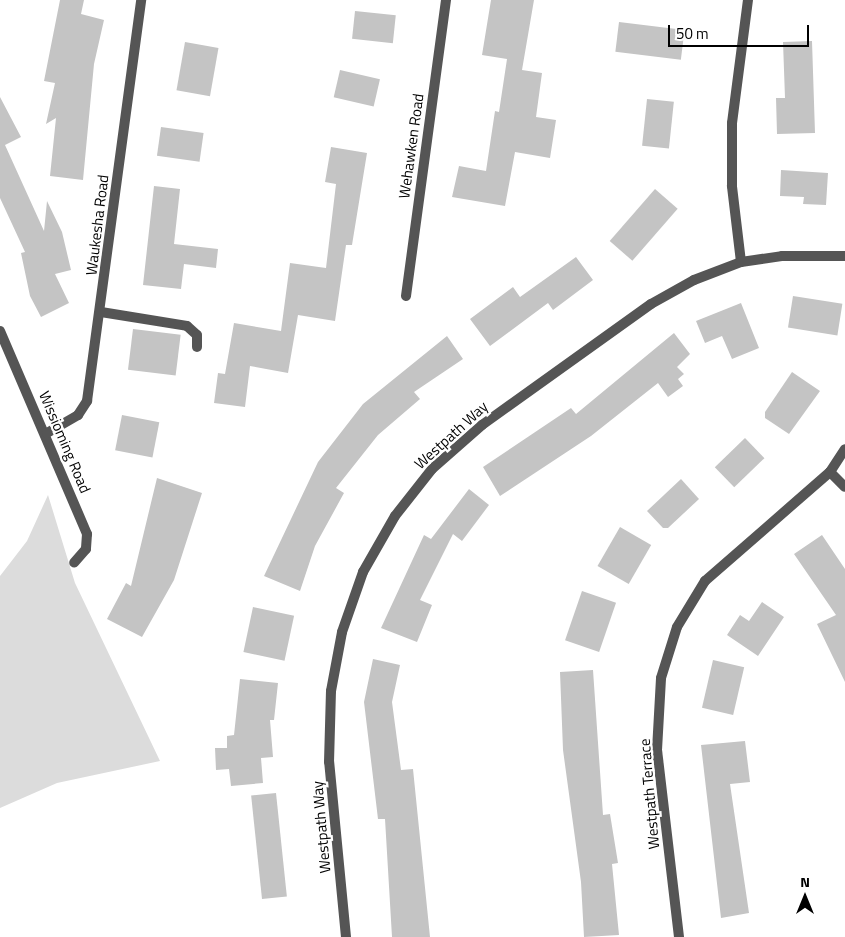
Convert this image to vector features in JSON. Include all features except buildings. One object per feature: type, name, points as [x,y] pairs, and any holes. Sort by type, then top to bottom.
[{"type":"street","name":"Waukesha Road","points":[[46,433],[78,415],[88,401],[141,0]]},
{"type":"street","name":"Wehawken Road","points":[[406,296],[446,0]]},
{"type":"street","points":[[741,262],[732,186],[732,123],[748,0]]},
{"type":"street","name":"Westpath Way","points":[[346,937],[330,762],[331,691],[342,632],[363,572],[395,516],[432,468],[482,424],[652,304],[694,280],[741,262],[782,256],[845,256]]},
{"type":"street","points":[[101,312],[187,326],[197,336],[197,347]]},
{"type":"street","name":"Wissioming Road","points":[[0,331],[46,433],[88,534],[86,550],[74,563]]},
{"type":"street","name":"Westpath Terrace","points":[[679,937],[657,750],[661,678],[677,627],[705,581],[830,472],[845,449]]},
{"type":"street","points":[[830,472],[845,487]]},
{"type":"shaded area","points":[[48,495],[75,583],[160,761],[57,783],[0,808],[0,576],[27,541]]}]
